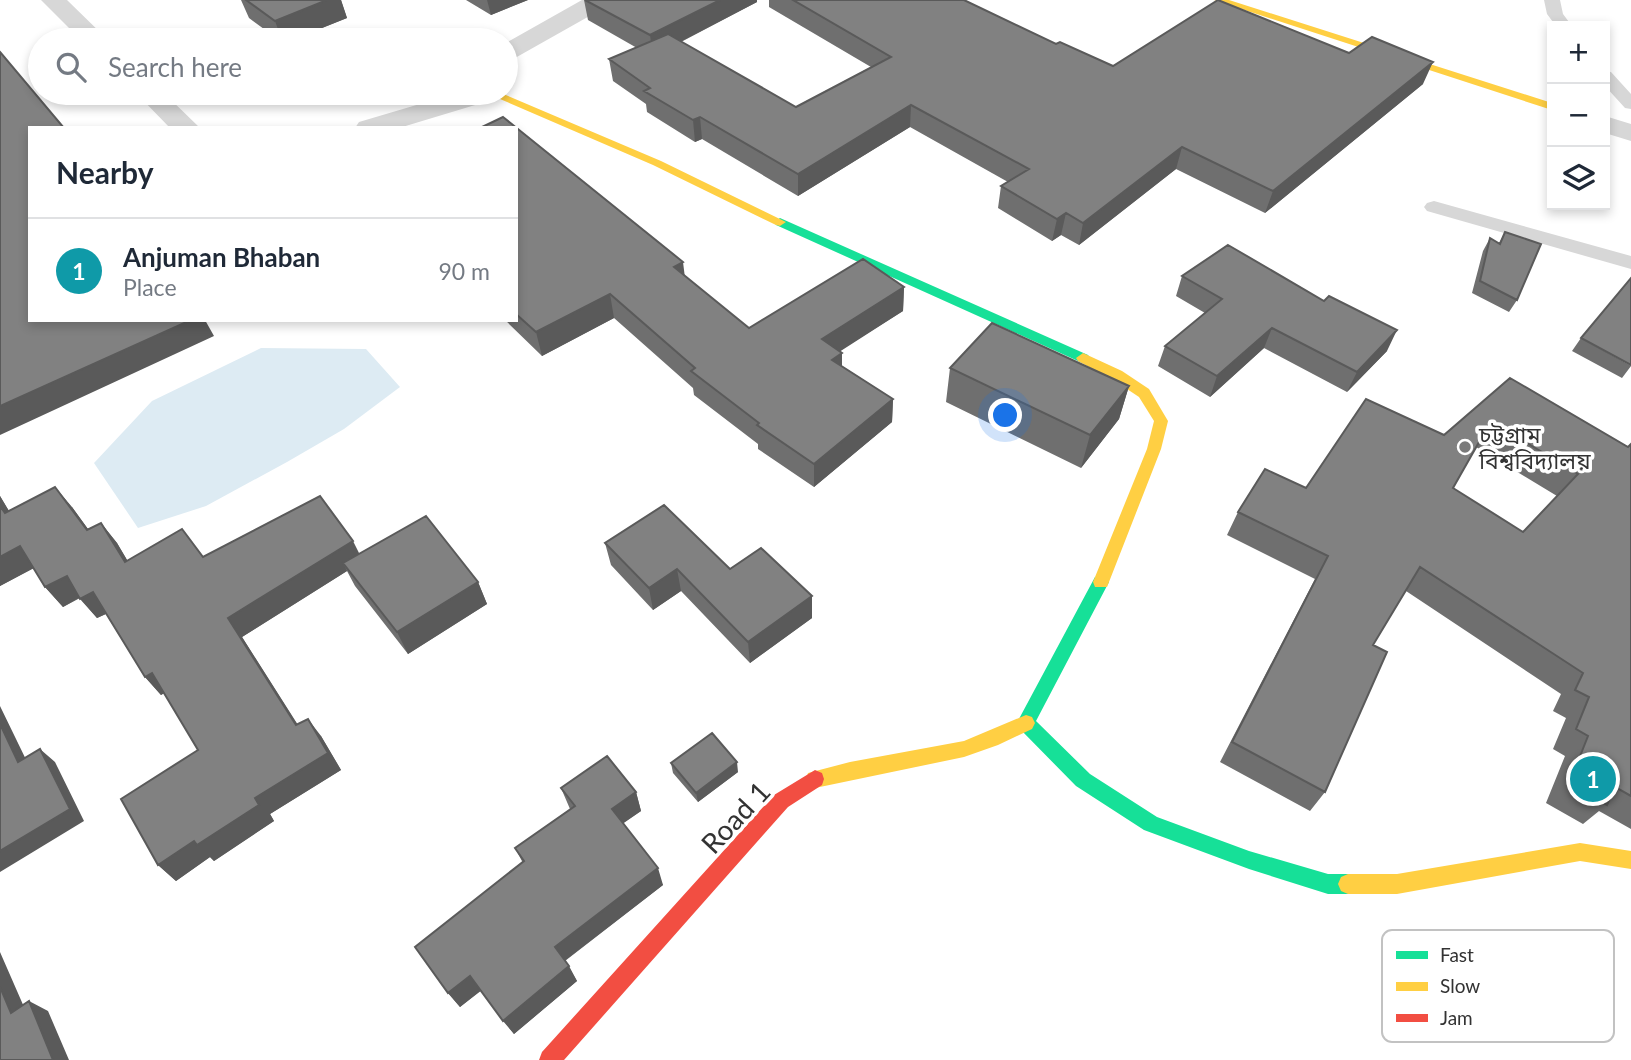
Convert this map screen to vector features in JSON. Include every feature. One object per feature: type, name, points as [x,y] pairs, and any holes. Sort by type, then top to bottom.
[{"type":"street","points":[[53,0],[82,28]]},
{"type":"street","points":[[518,46],[600,0]]},
{"type":"street","points":[[1219,0],[1547,105]]},
{"type":"street","points":[[518,104],[657,163],[833,247],[1073,353],[1118,375],[1144,393],[1161,421],[1154,449],[1104,576],[1026,723],[1083,780],[1151,824],[1249,860],[1328,884],[1397,884],[1580,852],[1631,860]]},
{"type":"street","points":[[162,105],[184,126]]},
{"type":"street","points":[[376,126],[445,105]]},
{"type":"street","points":[[1610,126],[1631,133]]},
{"type":"street","name":"Road 1","points":[[550,1060],[781,801],[815,779],[848,769],[957,751],[995,739],[1026,723]]},
{"type":"lane","points":[[1552,0],[1555,15],[1560,21]]},
{"type":"lane","points":[[1610,81],[1631,104]]},
{"type":"lane","points":[[1434,207],[1631,263]]},
{"type":"shaded area","points":[[261,348],[366,349],[400,387],[344,429],[206,506],[138,528],[94,463],[152,401]]},
{"type":"building","points":[[246,0],[327,0],[275,21]]},
{"type":"building","points":[[585,0],[720,0],[650,35]]},
{"type":"building","points":[[793,0],[964,0],[1056,44],[1060,42],[1113,66],[1218,0],[1349,53],[1372,37],[1433,62],[1273,191],[1182,147],[1083,223],[1066,213],[1057,219],[1001,186],[1029,169],[911,105],[798,174],[700,117],[693,120],[644,91],[650,88],[609,59],[668,34],[796,107],[891,57]]},
{"type":"building","points":[[0,52],[28,85],[28,105],[45,105],[62,126],[28,126],[28,322],[187,322],[0,406]]},
{"type":"building","points":[[503,117],[514,126],[484,126]]},
{"type":"building","points":[[518,129],[683,262],[674,267],[749,328],[863,259],[904,287],[822,339],[842,353],[832,360],[893,399],[814,464],[757,425],[759,423],[691,371],[695,368],[610,294],[536,332],[518,316]]},
{"type":"building","points":[[1505,232],[1541,244],[1517,300],[1480,281],[1490,238],[1500,244]]},
{"type":"building","points":[[1228,245],[1324,301],[1329,296],[1397,330],[1357,372],[1272,328],[1217,376],[1165,346],[1222,299],[1182,276]]},
{"type":"building","points":[[1631,278],[1631,365],[1581,338]]},
{"type":"building","points":[[992,323],[1129,386],[1090,435],[950,368]]},
{"type":"building","points":[[1510,378],[1628,447],[1631,444],[1631,796],[1615,787],[1607,805],[1569,784],[1588,736],[1576,729],[1589,697],[1575,690],[1583,673],[1420,567],[1373,645],[1387,652],[1325,792],[1232,742],[1328,556],[1238,512],[1265,469],[1306,488],[1366,399],[1444,435]],"holes":[[[1491,421],[1578,474],[1523,532],[1453,488]]]},
{"type":"building","points":[[55,487],[87,530],[101,523],[125,562],[182,529],[203,557],[320,496],[353,541],[228,618],[296,725],[308,719],[328,753],[255,798],[259,805],[197,845],[194,841],[158,865],[121,799],[198,750],[152,673],[145,677],[93,592],[80,599],[67,576],[45,587],[20,546],[0,557],[0,506],[5,513]]},
{"type":"building","points":[[664,505],[730,569],[761,548],[812,596],[748,642],[677,569],[649,588],[605,543]]},
{"type":"building","points":[[426,516],[478,582],[397,632],[343,563]]},
{"type":"building","points":[[0,724],[18,762],[40,749],[70,809],[0,851]]},
{"type":"building","points":[[712,733],[737,762],[696,793],[671,763]]},
{"type":"building","points":[[607,756],[636,792],[612,809],[658,868],[555,947],[569,966],[503,1021],[470,976],[448,993],[415,947],[524,861],[515,848],[575,806],[561,788]]},
{"type":"building","points":[[0,987],[11,1013],[29,1001],[53,1060],[0,1060]]},
{"type":"traffic: fast","points":[[780,222],[1083,358]]},
{"type":"traffic: fast","points":[[1026,723],[1101,582]]},
{"type":"traffic: fast","points":[[1026,723],[1083,780],[1151,824],[1249,860],[1328,884],[1348,884]]},
{"type":"traffic: slow","points":[[1219,0],[1547,105]]},
{"type":"traffic: slow","points":[[518,104],[657,163],[780,222]]},
{"type":"traffic: slow","points":[[1083,358],[1117,375],[1144,393],[1161,421],[1154,449],[1101,582]]},
{"type":"traffic: slow","points":[[815,779],[964,749],[991,740],[1026,723]]},
{"type":"traffic: slow","points":[[1348,884],[1397,884],[1580,852],[1631,860]]},
{"type":"traffic: jam","points":[[550,1060],[781,801],[815,779]]},
{"type":"place","name":"চট্টগ্রাম বিশ্ববিদ্যালয়","points":[[1465,447]]},
{"type":"place","name":"Anjuman Bhaban","points":[[1593,779]]}]
